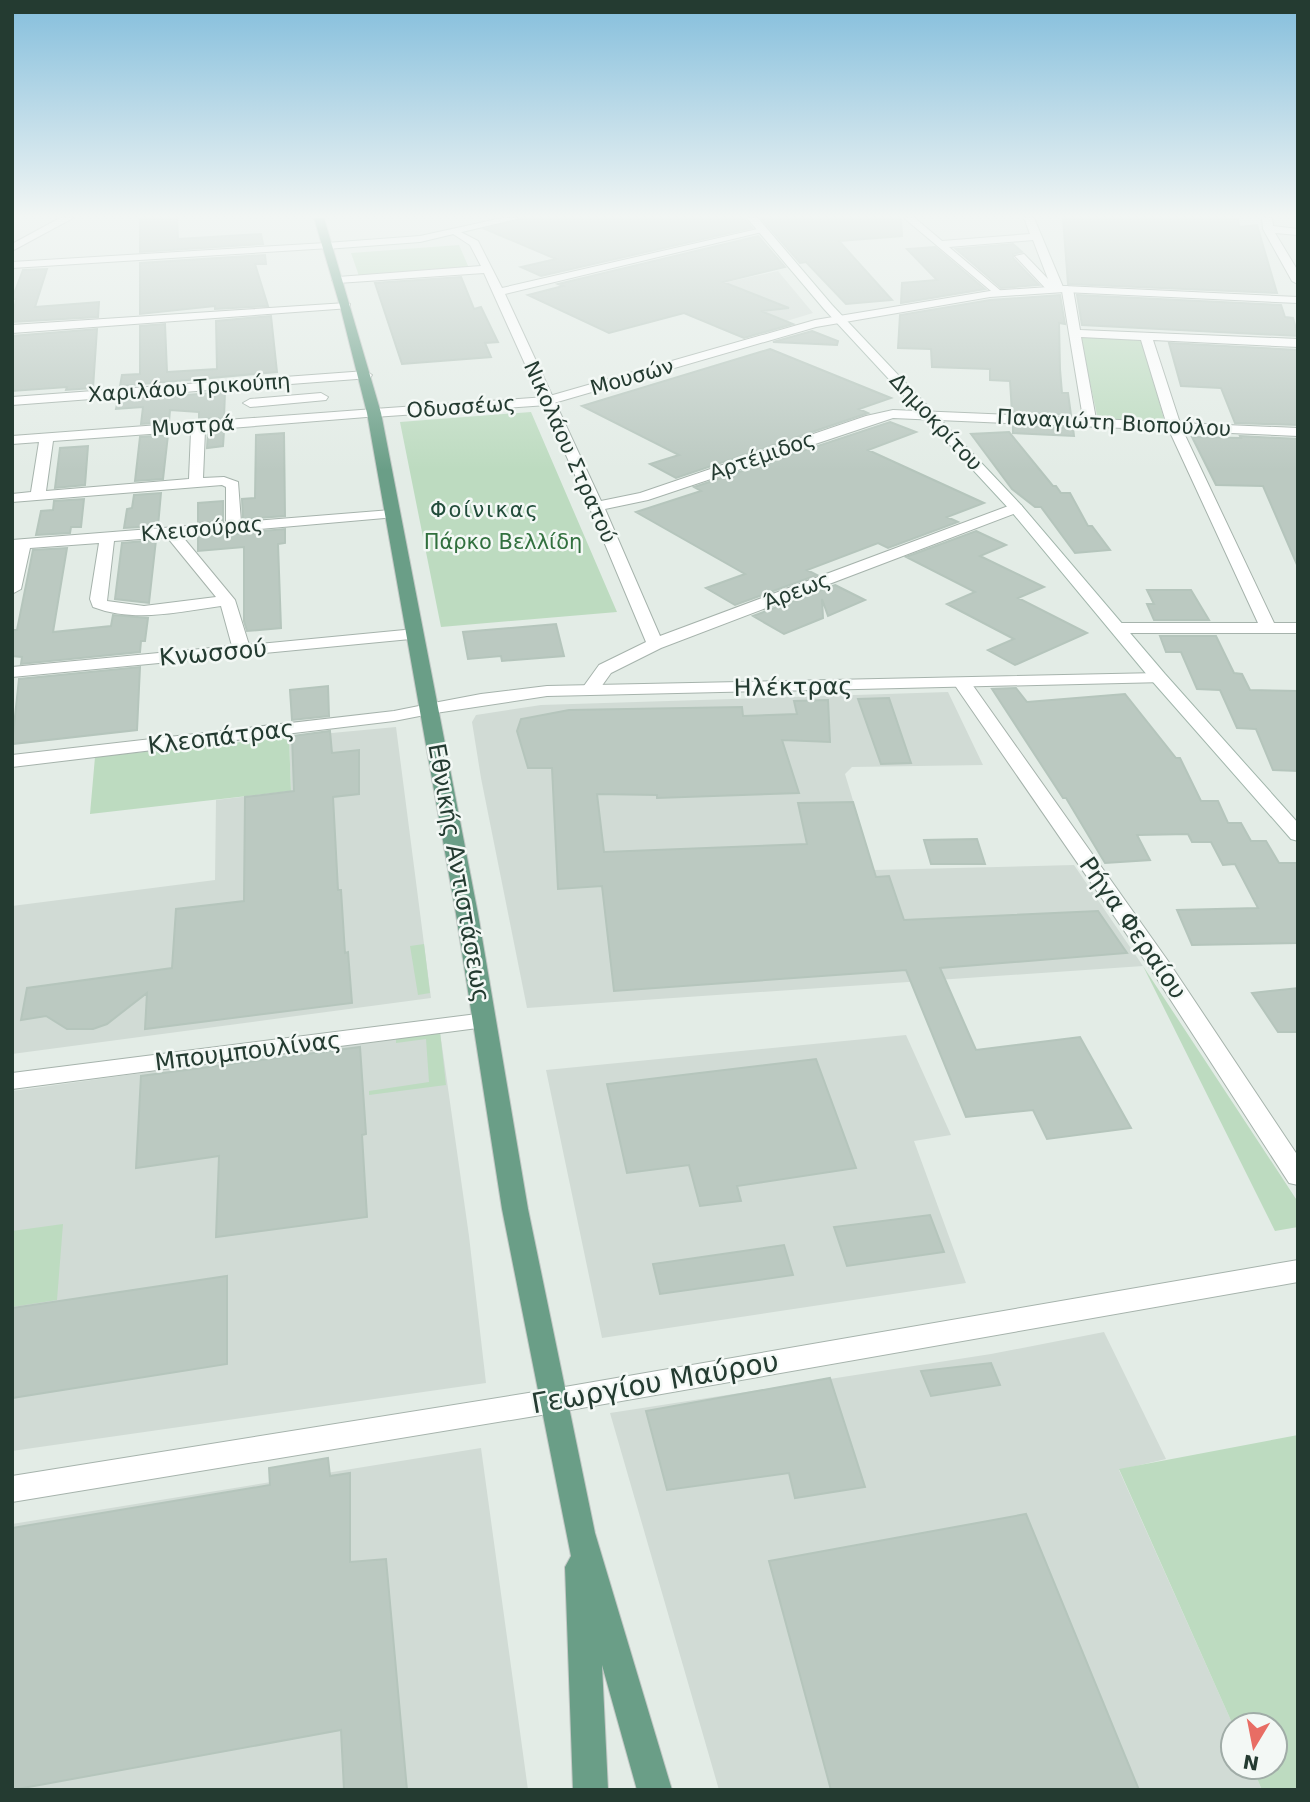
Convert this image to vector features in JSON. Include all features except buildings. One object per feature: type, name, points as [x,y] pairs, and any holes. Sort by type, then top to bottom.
[{"type":"main road","name":"Εθνικής Αντιστάσεως","points":[[345,302],[374,413],[485,1021],[515,1209],[580,1533],[655,1790]]},
{"type":"main road","name":"Εθνικής Αντιστάσεως","points":[[580,1533],[591,1790]]},
{"type":"street","name":"Νικολάου Στρατού","points":[[501,302],[596,506],[655,644]]},
{"type":"street","name":"Δημοκρίτου","points":[[824,302],[1016,508],[1159,678],[1298,835]]},
{"type":"street","name":"Μουσών","points":[[547,401],[838,319],[941,302]]},
{"type":"street","points":[[1064,302],[1075,333],[1090,422]]},
{"type":"street","points":[[12,329],[346,306]]},
{"type":"street","points":[[1075,333],[1298,343]]},
{"type":"street","points":[[1146,336],[1174,426],[1269,629]]},
{"type":"street","name":"Χαριλάου Τρικούπη","points":[[12,401],[366,376]]},
{"type":"street","points":[[250,403],[321,397]]},
{"type":"street","name":"Οδυσσέως","points":[[374,413],[547,401]]},
{"type":"street","name":"Μυστρά","points":[[12,440],[374,413]]},
{"type":"street","name":"Παναγιώτη Βιοπούλου","points":[[930,414],[1298,432]]},
{"type":"street","name":"Αρτέμιδος","points":[[596,506],[643,497],[871,418],[930,414]]},
{"type":"street","points":[[196,484],[198,426]]},
{"type":"street","points":[[38,496],[47,437]]},
{"type":"street","points":[[12,498],[232,483],[235,490],[234,527]]},
{"type":"street","name":"Άρεως","points":[[590,690],[605,669],[655,644],[1016,508]]},
{"type":"street","name":"Κλεισούρας","points":[[18,544],[391,514]]},
{"type":"street","points":[[171,532],[227,600],[242,651]]},
{"type":"street","points":[[107,537],[97,599],[99,604],[129,611],[227,600]]},
{"type":"street","points":[[13,589],[18,544]]},
{"type":"street","points":[[1117,628],[1298,628]]},
{"type":"street","name":"Κνωσσού","points":[[12,672],[415,634]]},
{"type":"street","name":"Ηλέκτρας","points":[[429,709],[525,693],[590,690],[1159,678]]},
{"type":"street","name":"Ρήγα Φεραίου","points":[[963,684],[1160,966],[1298,1176]]},
{"type":"street","name":"Κλεοπάτρας","points":[[12,761],[394,716],[429,709]]},
{"type":"street","name":"Μπουμπουλίνας","points":[[12,1081],[485,1021]]},
{"type":"street","name":"Γεωργίου Μαύρου","points":[[12,1489],[553,1401],[1298,1271]]},
{"type":"shaded area","points":[[691,302],[804,302],[813,313],[737,336],[715,327],[725,316]]},
{"type":"shaded area","points":[[948,692],[983,765],[852,767],[845,774],[874,870],[1074,865],[1143,966],[527,1008],[481,778],[472,722],[476,715],[541,705]]},
{"type":"shaded area","points":[[396,727],[431,998],[12,1054],[12,906],[215,880],[216,800],[291,791],[289,737]]},
{"type":"shaded area","points":[[440,1032],[469,1236],[486,1383],[12,1451],[12,1091]]},
{"type":"shaded area","points":[[906,1035],[951,1135],[914,1141],[966,1283],[602,1338],[546,1070]]},
{"type":"shaded area","points":[[1104,1332],[1166,1459],[1119,1470],[1227,1711],[1219,1711],[1219,1781],[1258,1781],[1262,1790],[719,1790],[610,1413],[991,1354]]},
{"type":"shaded area","points":[[481,1448],[528,1790],[12,1790],[12,1524]]},
{"type":"green space","points":[[1080,335],[1142,338],[1165,423],[1098,420]]},
{"type":"green space","name":"Πάρκο Βελλίδη","points":[[531,412],[617,612],[441,627],[400,422]]},
{"type":"green space","points":[[289,737],[291,791],[90,814],[95,757]]},
{"type":"green space","points":[[424,944],[430,993],[418,995],[410,946]]},
{"type":"green space","points":[[1143,966],[1298,1202],[1298,1227],[1275,1231]]},
{"type":"green space","points":[[440,1032],[446,1085],[369,1095],[369,1091],[429,1082],[426,1039],[396,1043],[396,1038]]},
{"type":"green space","points":[[63,1224],[57,1300],[12,1307],[12,1231]]},
{"type":"green space","points":[[1298,1435],[1298,1790],[1262,1790],[1258,1781],[1289,1781],[1289,1711],[1227,1711],[1119,1469]]},
{"type":"district","name":"Φοίνικας","points":[[485,510]]}]
